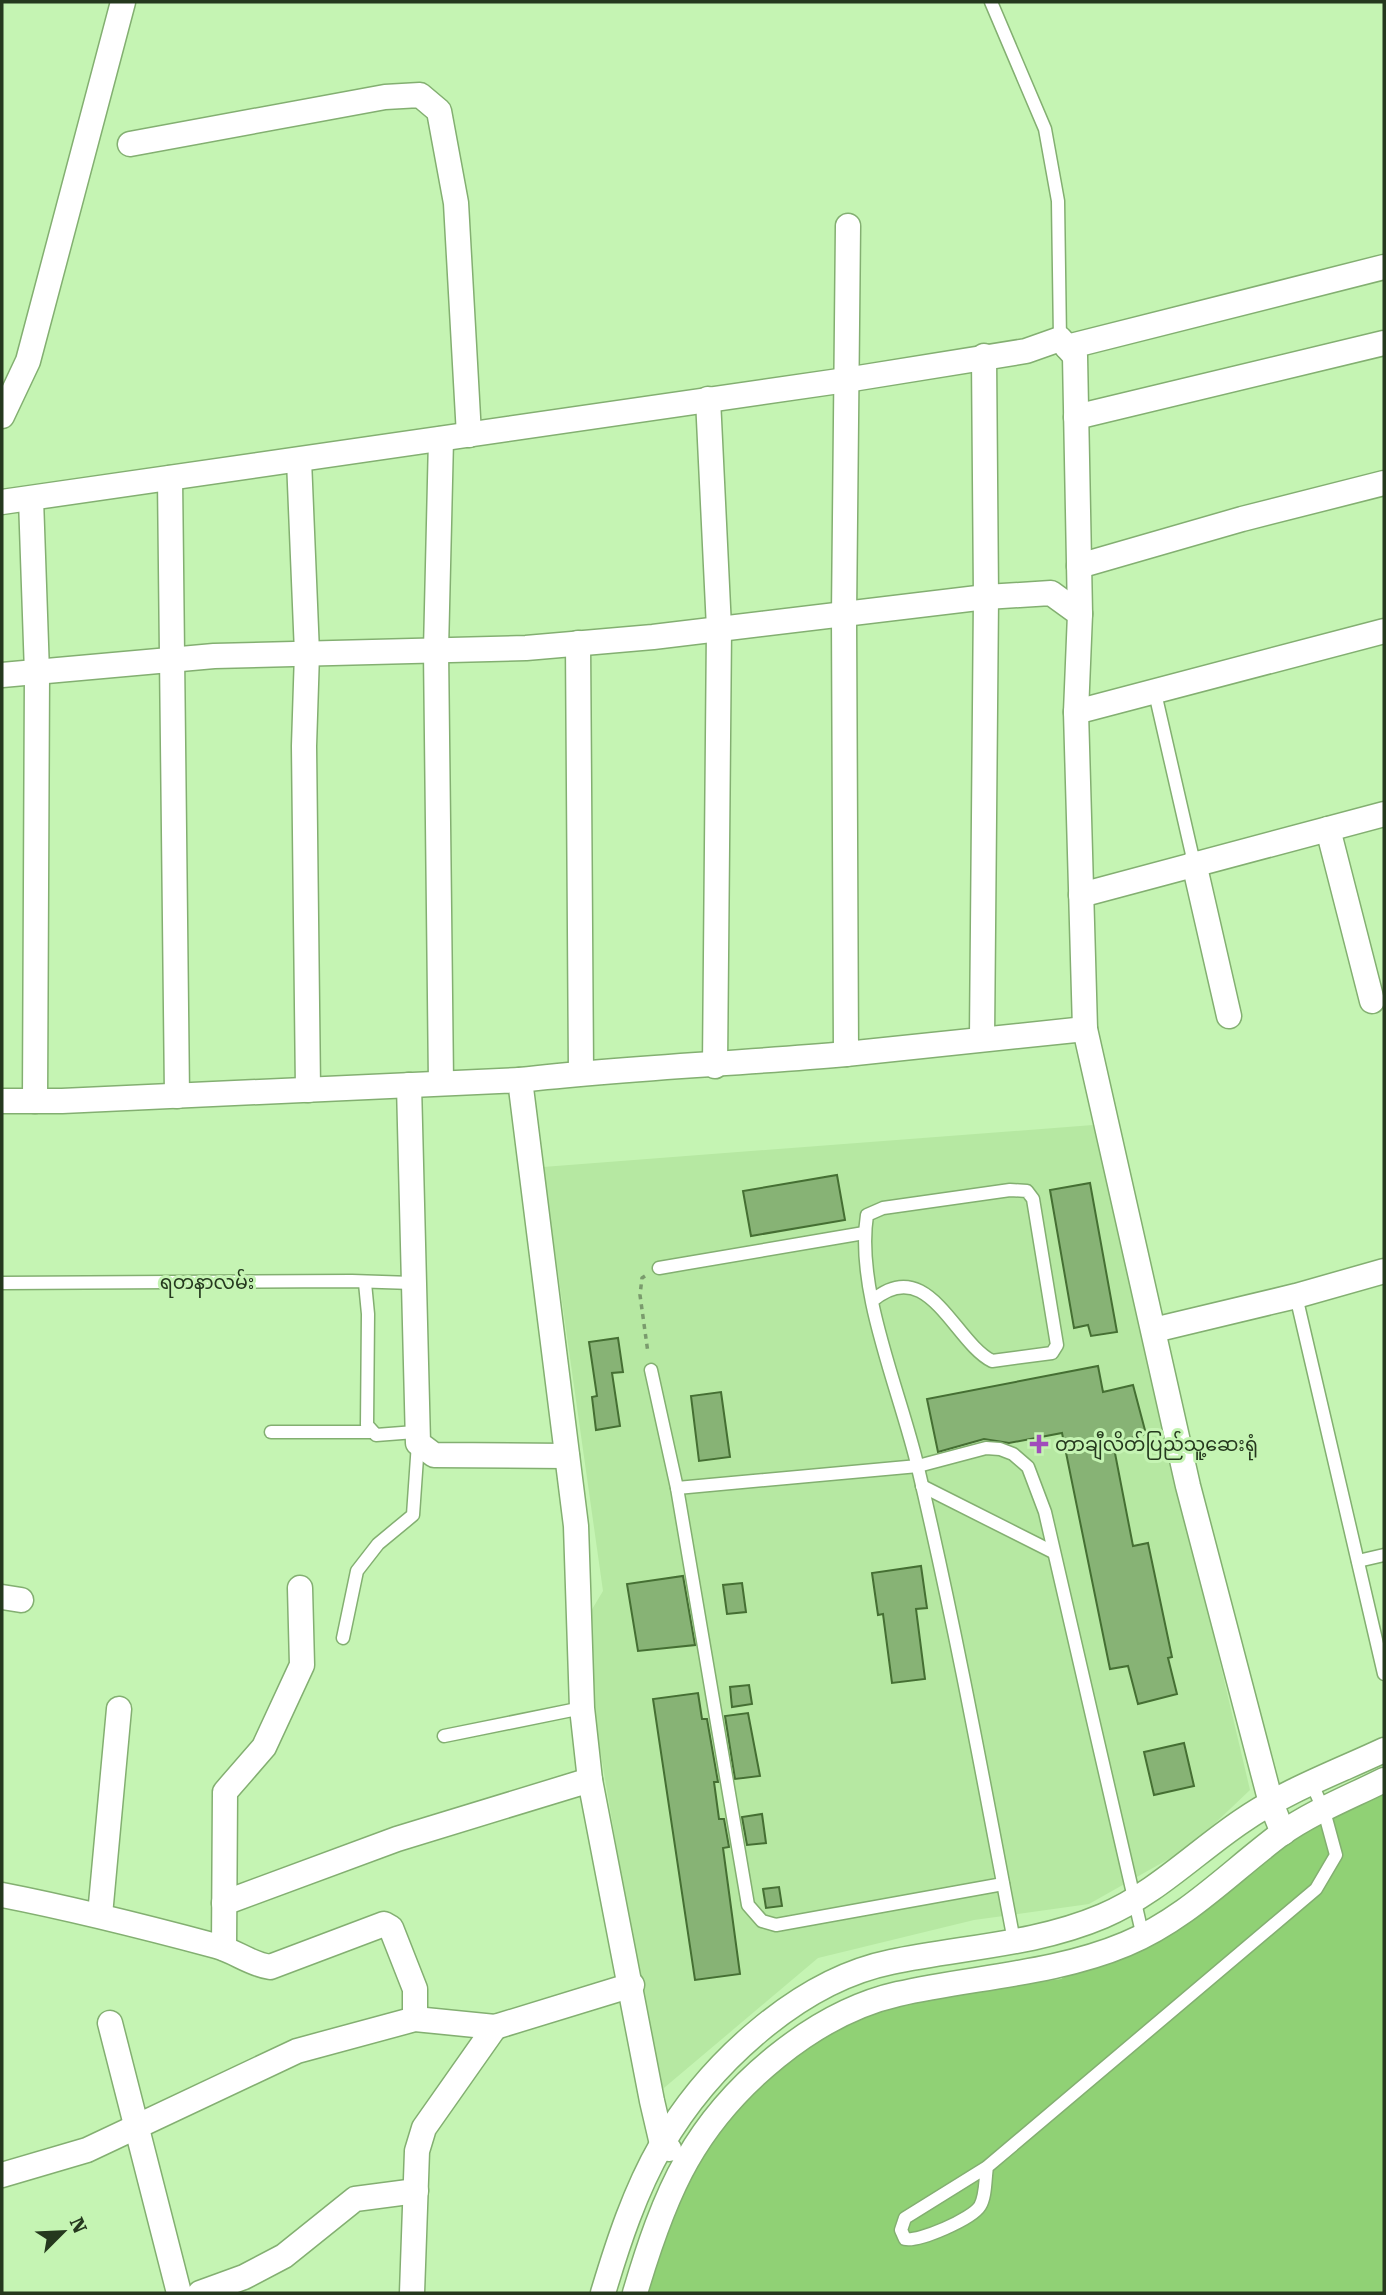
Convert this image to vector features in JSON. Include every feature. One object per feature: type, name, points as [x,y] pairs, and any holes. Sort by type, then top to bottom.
[{"type":"street","points":[[2,416],[28,361],[123,2]]},
{"type":"street","points":[[130,144],[385,97],[420,95],[439,111],[456,203],[470,435]]},
{"type":"street","points":[[846,1054],[844,616],[848,226]]},
{"type":"street","points":[[2,501],[31,499],[846,380],[1026,351],[1384,267]]},
{"type":"street","points":[[1063,343],[1075,356],[1080,614],[1076,712],[1086,1029],[1188,1486],[1271,1803],[1283,1833]]},
{"type":"street","points":[[1076,417],[1384,344]]},
{"type":"street","points":[[982,1038],[986,597],[984,356]]},
{"type":"street","points":[[708,399],[719,628],[715,1066]]},
{"type":"street","points":[[441,439],[436,650],[441,1083]]},
{"type":"street","points":[[299,460],[307,653],[304,746],[309,1090]]},
{"type":"street","points":[[170,478],[177,1096]]},
{"type":"street","points":[[1079,566],[1242,519],[1384,483]]},
{"type":"street","points":[[31,499],[37,673],[35,1101]]},
{"type":"street","points":[[2,675],[172,660],[307,653],[526,648],[844,616],[986,597],[1051,593],[1065,600],[1080,614]]},
{"type":"street","points":[[1076,712],[1384,631]]},
{"type":"street","points":[[578,643],[581,1072]]},
{"type":"street","points":[[1082,895],[1384,814]]},
{"type":"street","points":[[1328,829],[1372,1001]]},
{"type":"street","points":[[1194,863],[1229,1016]]},
{"type":"street","points":[[2,1101],[520,1080],[581,1072],[715,1066],[1086,1029]]},
{"type":"street","points":[[520,1080],[576,1526],[582,1708],[590,1780],[662,2144],[687,2161]]},
{"type":"street","points":[[409,1085],[416,1438],[435,1455],[567,1456]]},
{"type":"street","points":[[1154,1330],[1296,1296],[1384,1271]]},
{"type":"street","points":[[224,1948],[225,1792],[264,1747],[302,1665],[300,1588]]},
{"type":"street","points":[[100,1915],[119,1709]]},
{"type":"street","points":[[603,2293],[621,2235],[662,2144],[706,2084],[762,2026],[830,1983],[889,1962],[1038,1938],[1104,1916],[1162,1883],[1242,1820],[1271,1803],[1384,1750]]},
{"type":"street","points":[[224,1903],[397,1839],[590,1780]]},
{"type":"street","points":[[635,2293],[645,2259],[687,2161],[721,2110],[807,2032],[842,2012],[894,1994],[1085,1958],[1143,1937],[1185,1912],[1283,1833],[1384,1780]]},
{"type":"street","points":[[2,1895],[100,1915],[224,1948],[258,1965],[270,1967],[290,1962],[370,1927],[388,1926],[405,1956],[415,1989],[415,2020]]},
{"type":"street","points":[[2,2175],[87,2150],[297,2051],[415,2020],[495,2027],[632,1985]]},
{"type":"street","points":[[110,2023],[179,2293]]},
{"type":"street","points":[[412,2293],[416,2151],[424,2128],[495,2027]]},
{"type":"street","points":[[200,2293],[244,2277],[284,2256],[355,2199],[416,2191]]},
{"type":"lane","points":[[991,2],[1045,129],[1058,201],[1063,343]]},
{"type":"lane","points":[[1155,693],[1194,863]]},
{"type":"lane","points":[[872,1301],[886,1290],[901,1286],[923,1294],[951,1316],[975,1350],[992,1361],[1052,1353],[1057,1345],[1033,1199],[1027,1191],[1010,1190],[883,1208],[867,1215],[864,1233],[872,1301],[918,1466],[1014,1941]]},
{"type":"lane","points":[[659,1268],[864,1233]]},
{"type":"lane","name":"ရတနာလမ်း","points":[[2,1283],[412,1283]]},
{"type":"lane","points":[[366,1283],[367,1426],[370,1432]]},
{"type":"lane","points":[[1296,1296],[1384,1674]]},
{"type":"lane","points":[[651,1370],[677,1488],[748,1905],[762,1921],[776,1925],[1003,1884]]},
{"type":"lane","points":[[271,1432],[370,1432],[376,1435],[416,1438],[413,1516],[378,1544],[357,1572],[343,1638]]},
{"type":"lane","points":[[677,1488],[918,1466],[986,1448],[1013,1454],[1028,1467],[1045,1511],[1132,1899],[1143,1937]]},
{"type":"lane","points":[[922,1486],[1053,1552]]},
{"type":"lane","points":[[1358,1560],[1384,1555]]},
{"type":"lane","points":[[444,1737],[582,1708]]},
{"type":"lane","points":[[987,2167],[980,2205],[972,2214],[925,2237],[912,2241],[905,2239],[901,2230],[905,2218],[987,2167],[1316,1889],[1336,1855],[1324,1811],[1312,1784]]},
{"type":"path","points":[[651,1370],[640,1295],[642,1278],[659,1268]]},
{"type":"shaded area","points":[[1093,1125],[1250,1790],[1190,1847],[1089,1904],[974,1920],[818,1958],[658,2093],[591,1696],[588,1616],[603,1591],[543,1167]]},
{"type":"shaded area","points":[[1384,1782],[1384,2293],[635,2293],[704,2136],[786,2044],[865,2006],[1061,1979],[1164,1919]]},
{"type":"building","points":[[837,1175],[845,1220],[751,1236],[743,1191]]},
{"type":"building","points":[[1090,1183],[1117,1332],[1091,1336],[1088,1325],[1074,1328],[1050,1190]]},
{"type":"building","points":[[618,1338],[623,1372],[612,1373],[620,1426],[596,1430],[592,1397],[597,1396],[589,1342]]},
{"type":"building","points":[[1098,1366],[1103,1392],[1133,1385],[1146,1434],[1113,1443],[1133,1546],[1148,1543],[1177,1694],[1138,1704],[1128,1666],[1110,1669],[1062,1433],[1009,1443],[984,1439],[938,1452],[927,1399]]},
{"type":"building","points":[[721,1392],[730,1457],[699,1461],[691,1396]]},
{"type":"building","points":[[921,1566],[927,1608],[916,1609],[925,1679],[892,1683],[883,1614],[878,1615],[872,1573]]},
{"type":"building","points":[[683,1576],[695,1645],[638,1651],[627,1584]]},
{"type":"building","points":[[742,1583],[746,1612],[727,1614],[723,1585]]},
{"type":"building","points":[[749,1685],[752,1704],[732,1707],[730,1687]]},
{"type":"building","points":[[698,1693],[702,1719],[707,1719],[718,1782],[714,1782],[719,1819],[724,1819],[729,1847],[723,1848],[740,1974],[695,1980],[653,1699]]},
{"type":"building","points":[[748,1713],[760,1776],[735,1779],[725,1716]]},
{"type":"building","points":[[1184,1743],[1194,1786],[1154,1795],[1144,1752]]},
{"type":"building","points":[[762,1814],[766,1843],[747,1845],[742,1817]]},
{"type":"building","points":[[779,1887],[782,1906],[766,1908],[763,1889]]},
{"type":"place","name":"တာချီလိတ်ပြည်သူ့ဆေးရုံ","points":[[1039,1444]]}]
